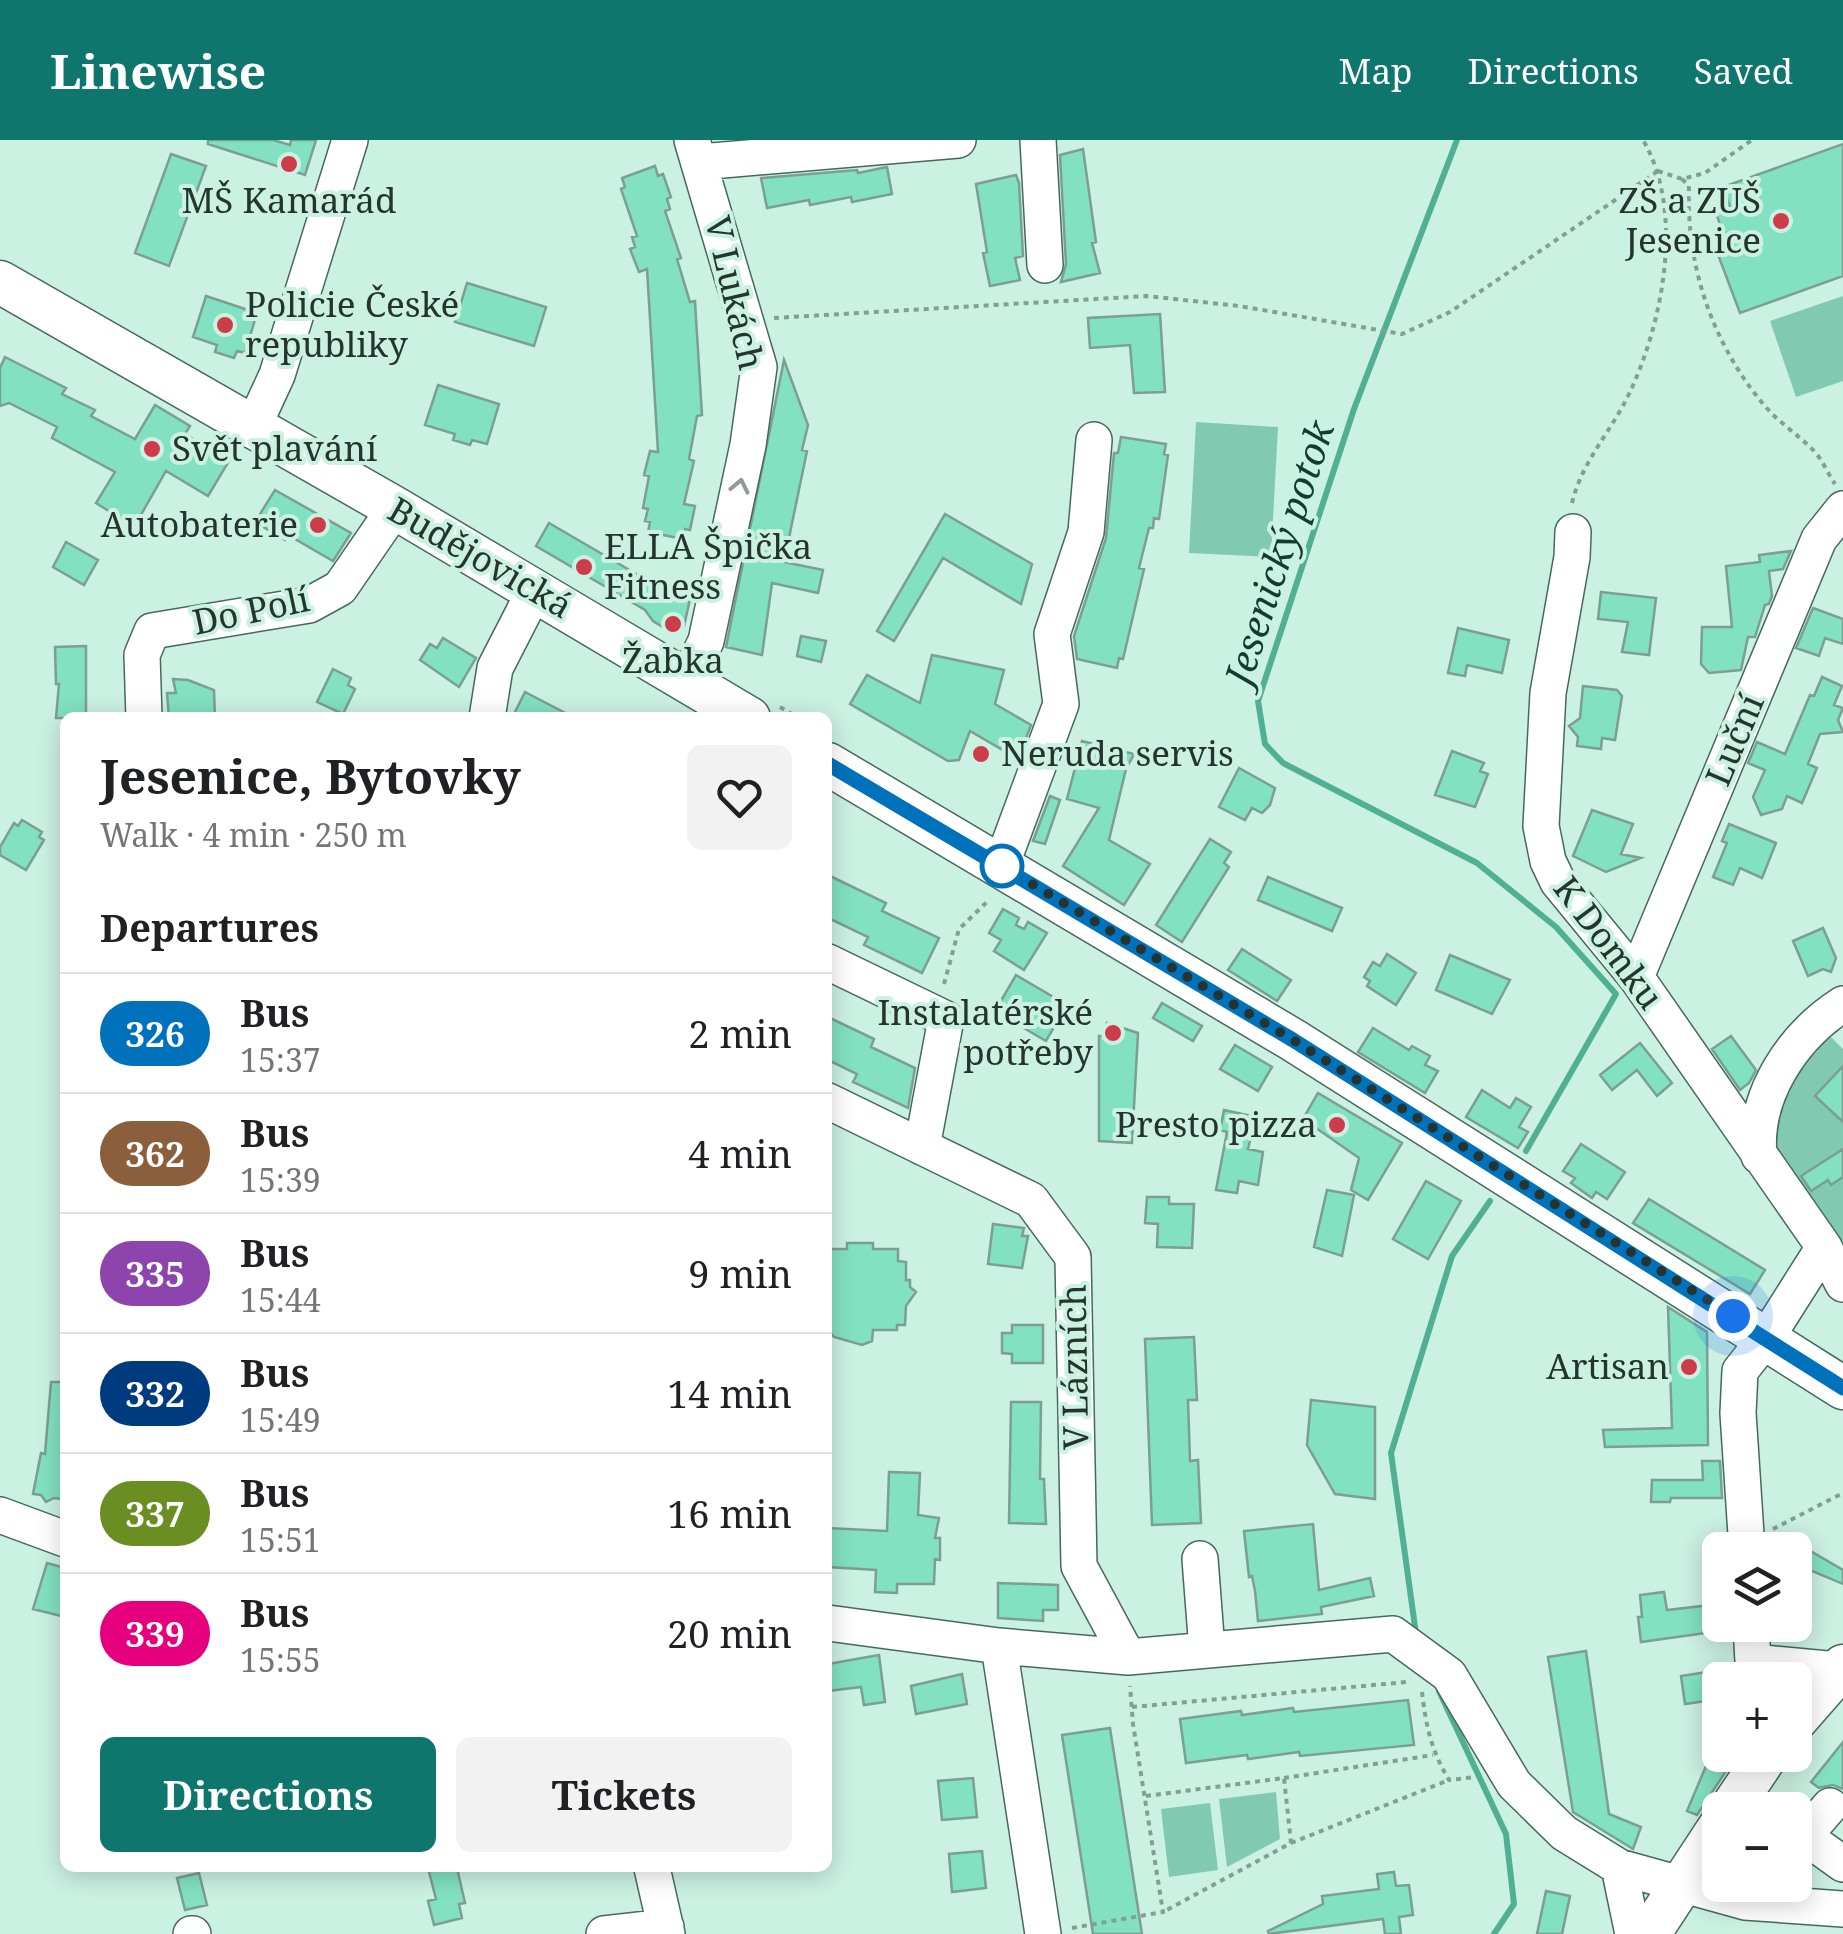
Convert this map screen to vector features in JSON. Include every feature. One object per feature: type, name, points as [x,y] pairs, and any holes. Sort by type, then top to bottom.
[{"type":"main road","name":"Budějovická","points":[[0,282],[395,508],[739,712]]},
{"type":"main road","points":[[832,766],[1293,1040],[1843,1388]]},
{"type":"main road","points":[[1812,1701],[1840,1668]]},
{"type":"main road","points":[[1649,1934],[1702,1855]]},
{"type":"street","points":[[253,427],[277,375],[350,140]]},
{"type":"street","points":[[696,151],[958,140]]},
{"type":"street","points":[[1038,140],[1045,265]]},
{"type":"street","name":"V Lukách","points":[[687,680],[706,641],[748,445],[758,367],[696,151]]},
{"type":"street","points":[[1008,870],[1061,704],[1052,634],[1086,532],[1094,440]]},
{"type":"street","name":"Luční","points":[[1636,978],[1819,539],[1840,498]]},
{"type":"street","name":"Do Polí","points":[[144,712],[142,655],[152,631],[309,605],[340,588],[395,508]]},
{"type":"street","name":"K Domku","points":[[1573,532],[1572,558],[1548,693],[1543,846],[1558,882],[1636,978],[1824,1248],[1843,1284]]},
{"type":"street","points":[[489,712],[495,668],[535,590]]},
{"type":"street","points":[[832,964],[946,1019],[922,1147]]},
{"type":"street","points":[[1759,1157],[1758,1120],[1769,1089],[1805,1034],[1838,1018]]},
{"type":"street","name":"V Lázních","points":[[832,1103],[1032,1200],[1072,1257],[1080,1566],[1128,1657]]},
{"type":"street","points":[[1746,1532],[1737,1384],[1740,1371],[1824,1248]]},
{"type":"street","points":[[0,1514],[60,1537]]},
{"type":"street","points":[[1200,1559],[1207,1650]]},
{"type":"street","points":[[832,1624],[999,1646],[1128,1657],[1393,1634],[1449,1675],[1514,1784],[1564,1834],[1619,1867],[1745,1902],[1843,1910]]},
{"type":"street","points":[[999,1646],[1043,1933]]},
{"type":"street","points":[[1812,1669],[1840,1668]]},
{"type":"street","points":[[1830,1806],[1804,1836],[1843,1864]]},
{"type":"street","points":[[1619,1867],[1633,1934]]},
{"type":"street","points":[[604,1934],[666,1931],[653,1872]]},
{"type":"path","points":[[1573,532],[1572,507],[1578,478],[1629,395],[1650,342],[1663,293],[1664,219],[1658,172],[1643,140]]},
{"type":"path","points":[[1682,180],[1705,173],[1752,140]]},
{"type":"path","points":[[1658,172],[1689,186],[1700,290],[1716,330],[1743,378],[1771,413],[1814,452],[1840,498]]},
{"type":"path","points":[[747,320],[1147,296],[1239,306],[1402,334],[1450,312],[1658,172]]},
{"type":"path","points":[[936,1014],[959,929],[1008,870]]},
{"type":"path","points":[[1772,1532],[1843,1493]]},
{"type":"path","points":[[1128,1657],[1163,1912]]},
{"type":"path","points":[[1132,1707],[1422,1681],[1426,1729],[1434,1755],[1450,1780]]},
{"type":"path","points":[[1145,1796],[1434,1755]]},
{"type":"path","points":[[1043,1933],[1163,1912],[1291,1843],[1450,1780],[1484,1774]]},
{"type":"path","points":[[1284,1778],[1291,1843]]},
{"type":"green space","points":[[1843,296],[1843,381],[1796,397],[1770,321]]},
{"type":"green space","points":[[1196,422],[1278,427],[1271,557],[1189,553]]},
{"type":"green space","points":[[1829,1035],[1843,1049],[1843,1240],[1834,1246],[1769,1140],[1787,1081]]},
{"type":"green space","points":[[1276,1792],[1280,1839],[1227,1867],[1219,1799]]},
{"type":"green space","points":[[1210,1803],[1218,1870],[1169,1877],[1161,1809]]},
{"type":"building","name":"MŠ Kamarád","points":[[208,140],[273,140],[290,145],[291,140],[316,140],[305,175],[208,144]]},
{"type":"building","name":"ZŠ a ZUŠ Jesenice","points":[[1843,144],[1843,276],[1740,313],[1717,252],[1728,247],[1716,213],[1730,207],[1723,187]]},
{"type":"building","points":[[1083,149],[1096,242],[1092,243],[1100,273],[1061,282],[1066,264],[1060,155]]},
{"type":"building","points":[[171,154],[206,166],[169,266],[135,253]]},
{"type":"building","points":[[655,166],[658,176],[663,174],[671,197],[667,199],[670,209],[665,211],[690,302],[695,301],[702,415],[697,416],[689,459],[694,461],[684,504],[695,506],[690,530],[685,529],[683,539],[648,532],[648,509],[643,508],[649,476],[644,475],[650,451],[658,452],[647,269],[639,272],[630,249],[635,247],[632,237],[637,236],[621,189],[625,187],[622,178]]},
{"type":"building","points":[[887,167],[892,194],[852,202],[851,197],[767,208],[761,178],[857,170],[858,173]]},
{"type":"building","points":[[1016,175],[1023,256],[1015,258],[1020,280],[990,286],[976,184]]},
{"type":"building","points":[[467,283],[546,307],[534,346],[455,322]]},
{"type":"building","name":"Policie České republiky","points":[[206,296],[257,313],[245,353],[237,351],[234,358],[215,352],[217,345],[193,337]]},
{"type":"building","points":[[1160,314],[1165,392],[1134,393],[1130,345],[1090,348],[1088,318]]},
{"type":"building","points":[[5,357],[66,388],[62,394],[95,410],[91,416],[135,439],[155,405],[190,426],[185,434],[206,447],[211,446],[229,461],[208,496],[166,471],[134,527],[96,503],[115,472],[52,438],[57,427],[9,403],[0,406],[0,368]]},
{"type":"building","points":[[784,360],[808,425],[802,450],[807,451],[784,562],[823,570],[818,593],[772,583],[762,655],[726,647]]},
{"type":"building","points":[[438,385],[499,404],[487,444],[453,440],[455,434],[425,425]]},
{"type":"building","points":[[1121,437],[1166,444],[1164,454],[1168,455],[1159,519],[1154,518],[1153,528],[1149,528],[1139,568],[1144,569],[1123,659],[1119,658],[1117,668],[1077,659],[1074,636],[1106,538],[1114,453],[1118,453]]},
{"type":"building","points":[[275,490],[351,533],[333,561],[288,535],[285,540],[255,522]]},
{"type":"building","points":[[945,514],[1032,564],[1021,604],[943,558],[894,641],[877,631]]},
{"type":"building","points":[[549,523],[669,593],[671,588],[691,595],[684,626],[669,631],[653,621],[645,610],[536,546]]},
{"type":"building","points":[[66,542],[98,560],[84,585],[53,567]]},
{"type":"building","points":[[1791,551],[1783,569],[1769,571],[1772,596],[1765,605],[1755,637],[1748,637],[1741,670],[1709,673],[1701,664],[1702,627],[1732,627],[1726,566],[1760,562],[1759,555]]},
{"type":"building","points":[[1601,592],[1656,598],[1649,655],[1622,652],[1628,622],[1598,619]]},
{"type":"building","points":[[1813,608],[1843,619],[1843,644],[1825,638],[1819,656],[1796,648]]},
{"type":"building","points":[[1458,628],[1509,640],[1502,673],[1467,665],[1465,676],[1448,673]]},
{"type":"building","points":[[801,636],[826,641],[821,662],[797,656]]},
{"type":"building","points":[[443,638],[476,658],[459,687],[420,660],[430,644],[437,648]]},
{"type":"building","points":[[86,646],[86,712],[60,712],[60,718],[56,718],[59,684],[55,647]]},
{"type":"building","points":[[932,655],[1004,670],[995,704],[1031,725],[1018,759],[970,731],[959,760],[948,761],[850,704],[867,675],[920,703]]},
{"type":"building","points":[[333,669],[351,678],[348,685],[355,689],[344,712],[317,702]]},
{"type":"building","points":[[1822,677],[1842,686],[1834,705],[1843,708],[1838,720],[1843,732],[1820,734],[1808,764],[1817,768],[1802,803],[1787,796],[1782,809],[1761,815],[1753,797],[1765,770],[1748,763],[1757,742],[1785,754],[1810,695],[1814,696]]},
{"type":"building","points":[[173,679],[214,690],[215,712],[169,712],[167,693],[176,693]]},
{"type":"building","points":[[1583,686],[1617,690],[1622,696],[1615,740],[1602,738],[1601,749],[1577,746],[1578,737],[1569,726],[1580,718]]},
{"type":"building","points":[[525,692],[563,712],[515,712]]},
{"type":"building","points":[[1082,741],[1134,754],[1126,769],[1109,840],[1150,864],[1124,905],[1063,866],[1099,808],[1067,799]]},
{"type":"building","points":[[1452,751],[1484,763],[1480,771],[1488,774],[1475,807],[1435,795]]},
{"type":"building","points":[[1239,768],[1275,788],[1270,805],[1262,813],[1252,808],[1245,820],[1219,807]]},
{"type":"building","points":[[1050,796],[1060,800],[1045,844],[1033,841]]},
{"type":"building","points":[[1592,810],[1633,824],[1621,854],[1641,858],[1606,872],[1573,856]]},
{"type":"building","points":[[22,820],[42,832],[39,837],[44,840],[26,870],[0,855],[0,847],[14,823],[18,826]]},
{"type":"building","points":[[1729,824],[1776,843],[1762,878],[1740,868],[1733,885],[1713,877],[1727,843],[1722,841]]},
{"type":"building","points":[[1210,839],[1231,852],[1224,863],[1229,867],[1182,942],[1156,925]]},
{"type":"building","points":[[832,877],[886,903],[882,911],[939,938],[922,973],[864,945],[868,937],[832,920]]},
{"type":"building","points":[[1268,877],[1342,908],[1332,931],[1258,900]]},
{"type":"building","points":[[1003,909],[1019,918],[1016,925],[1024,929],[1028,922],[1047,933],[1024,970],[994,951],[1001,940],[989,933]]},
{"type":"building","points":[[1823,928],[1836,958],[1831,972],[1823,969],[1808,976],[1793,941]]},
{"type":"building","points":[[1242,949],[1291,980],[1277,1001],[1228,970]]},
{"type":"building","points":[[1387,954],[1416,973],[1396,1005],[1367,986],[1370,981],[1364,977],[1373,962],[1380,966]]},
{"type":"building","points":[[1450,955],[1510,980],[1492,1014],[1436,990]]},
{"type":"building","points":[[1016,975],[1067,1005],[1046,1041],[995,1011]]},
{"type":"building","points":[[1162,1003],[1202,1026],[1193,1041],[1153,1018]]},
{"type":"building","points":[[832,1019],[874,1039],[871,1047],[915,1068],[908,1108],[853,1082],[857,1074],[832,1062]]},
{"type":"building","points":[[1107,1023],[1138,1033],[1132,1143],[1099,1141],[1099,1036],[1104,1036]]},
{"type":"building","points":[[1373,1028],[1409,1050],[1412,1046],[1430,1056],[1425,1065],[1438,1071],[1425,1093],[1358,1052]]},
{"type":"building","points":[[1731,1036],[1756,1070],[1740,1090],[1712,1049]]},
{"type":"building","points":[[1640,1043],[1672,1083],[1657,1096],[1637,1070],[1612,1090],[1600,1075]]},
{"type":"building","points":[[1235,1045],[1272,1067],[1258,1091],[1220,1069]]},
{"type":"building","points":[[1843,1066],[1843,1122],[1815,1096]]},
{"type":"building","points":[[1482,1090],[1510,1108],[1516,1098],[1531,1107],[1519,1127],[1528,1132],[1518,1148],[1466,1117]]},
{"type":"building","points":[[1318,1093],[1402,1143],[1368,1200],[1351,1190],[1359,1158],[1303,1119]]},
{"type":"building","points":[[1224,1110],[1256,1117],[1248,1149],[1263,1152],[1258,1185],[1239,1181],[1237,1193],[1216,1190],[1227,1132],[1220,1130]]},
{"type":"building","points":[[1581,1144],[1625,1172],[1607,1199],[1596,1192],[1592,1198],[1571,1183],[1575,1178],[1563,1171]]},
{"type":"building","points":[[1843,1149],[1843,1177],[1831,1185],[1828,1180],[1811,1191],[1801,1176]]},
{"type":"building","points":[[1426,1181],[1461,1201],[1428,1259],[1393,1239]]},
{"type":"building","points":[[1327,1190],[1354,1195],[1342,1256],[1314,1247]]},
{"type":"building","points":[[1147,1197],[1169,1197],[1169,1204],[1194,1204],[1192,1248],[1157,1247],[1158,1224],[1145,1223]]},
{"type":"building","points":[[1649,1199],[1765,1270],[1750,1294],[1633,1223]]},
{"type":"building","points":[[993,1224],[1024,1228],[1022,1236],[1028,1236],[1022,1268],[988,1264]]},
{"type":"building","points":[[847,1243],[873,1243],[873,1249],[898,1249],[898,1261],[906,1262],[906,1280],[910,1280],[910,1287],[916,1292],[906,1306],[905,1325],[897,1325],[897,1330],[873,1330],[872,1341],[862,1345],[832,1335],[832,1249],[847,1249]]},
{"type":"building","points":[[1668,1307],[1707,1332],[1708,1445],[1605,1447],[1603,1430],[1672,1428]]},
{"type":"building","points":[[1012,1325],[1043,1325],[1043,1363],[1012,1363],[1012,1354],[1002,1353],[1002,1333],[1012,1333]]},
{"type":"building","points":[[1194,1337],[1197,1400],[1188,1400],[1190,1461],[1198,1460],[1201,1523],[1152,1525],[1145,1339]]},
{"type":"building","points":[[51,1382],[60,1382],[60,1499],[46,1502],[41,1495],[33,1494],[41,1453],[45,1454]]},
{"type":"building","points":[[1311,1400],[1375,1407],[1375,1499],[1335,1494],[1307,1445]]},
{"type":"building","points":[[1011,1402],[1041,1402],[1040,1479],[1044,1479],[1046,1524],[1009,1523]]},
{"type":"building","points":[[1702,1461],[1720,1461],[1722,1498],[1651,1502],[1652,1480],[1703,1480]]},
{"type":"building","points":[[889,1472],[920,1473],[918,1515],[939,1518],[935,1538],[940,1538],[940,1560],[935,1559],[934,1584],[897,1584],[897,1593],[875,1592],[876,1570],[832,1567],[832,1528],[887,1531]]},
{"type":"building","points":[[1313,1524],[1319,1590],[1370,1578],[1374,1596],[1321,1607],[1322,1614],[1258,1621],[1244,1531]]},
{"type":"building","points":[[1812,1552],[1843,1570],[1843,1584],[1812,1571]]},
{"type":"building","points":[[47,1563],[60,1567],[60,1616],[33,1609]]},
{"type":"building","points":[[998,1583],[1058,1585],[1058,1610],[1043,1610],[1043,1621],[998,1618]]},
{"type":"building","points":[[1664,1592],[1667,1610],[1702,1606],[1702,1634],[1641,1642],[1640,1595]]},
{"type":"building","points":[[1586,1651],[1609,1814],[1641,1827],[1633,1849],[1573,1812],[1548,1657]]},
{"type":"building","points":[[879,1655],[885,1702],[864,1705],[861,1687],[832,1691],[832,1663]]},
{"type":"building","points":[[1702,1673],[1702,1702],[1685,1704],[1681,1676]]},
{"type":"building","points":[[962,1674],[967,1704],[916,1714],[911,1686]]},
{"type":"building","points":[[1408,1700],[1414,1745],[1300,1756],[1299,1752],[1248,1759],[1247,1755],[1186,1763],[1180,1719]]},
{"type":"building","points":[[1110,1728],[1142,1934],[1093,1934],[1062,1735]]},
{"type":"building","points":[[1843,1742],[1843,1789],[1833,1785],[1819,1788],[1811,1782]]},
{"type":"building","points":[[1704,1772],[1725,1772],[1712,1792],[1702,1792],[1702,1807],[1697,1815],[1687,1811]]},
{"type":"building","points":[[973,1778],[977,1817],[942,1820],[938,1781]]},
{"type":"building","points":[[982,1851],[986,1888],[952,1892],[949,1854]]},
{"type":"building","points":[[429,1872],[458,1872],[465,1903],[459,1904],[462,1918],[434,1925],[428,1901],[436,1899]]},
{"type":"building","points":[[1394,1872],[1396,1886],[1409,1885],[1413,1915],[1399,1917],[1401,1934],[1385,1934],[1383,1919],[1269,1934],[1268,1931],[1323,1904],[1322,1896],[1379,1889],[1377,1874]]},
{"type":"building","points":[[199,1873],[207,1905],[185,1910],[177,1878]]},
{"type":"building","points":[[1546,1891],[1570,1896],[1562,1934],[1537,1934]]},
{"type":"waterway","name":"Jesenický potok","points":[[1457,140],[1354,409],[1258,701],[1265,744],[1283,763],[1477,863],[1556,927],[1616,994],[1526,1151]]},
{"type":"waterway","name":"Jesenický potok","points":[[1416,1634],[1391,1453],[1452,1256],[1490,1201]]},
{"type":"waterway","name":"Jesenický potok","points":[[1439,1691],[1506,1834],[1514,1904],[1494,1934]]},
{"type":"bus line","name":"326","points":[[832,766],[1293,1040],[1843,1388]]},
{"type":"place","name":"MŠ Kamarád","points":[[289,164]]},
{"type":"place","name":"ZŠ a ZUŠ Jesenice","points":[[1781,221]]},
{"type":"place","name":"Policie České republiky","points":[[225,325]]},
{"type":"place","name":"Svět plavání","points":[[152,449]]},
{"type":"place","name":"Autobaterie","points":[[318,525]]},
{"type":"place","name":"ELLA Špička Fitness","points":[[584,567]]},
{"type":"place","name":"Žabka","points":[[673,624]]},
{"type":"place","name":"Neruda servis","points":[[981,754]]},
{"type":"place","name":"Instalatérské potřeby","points":[[1113,1033]]},
{"type":"place","name":"Presto pizza","points":[[1337,1125]]},
{"type":"place","name":"Artisan","points":[[1689,1367]]},
{"type":"route","points":[[1002,866],[1293,1040],[1733,1316]]}]
